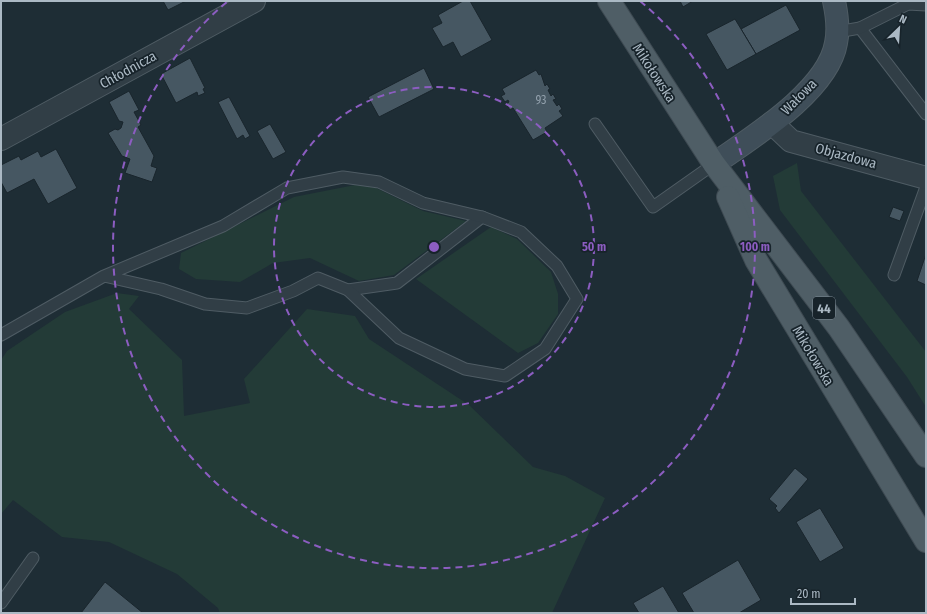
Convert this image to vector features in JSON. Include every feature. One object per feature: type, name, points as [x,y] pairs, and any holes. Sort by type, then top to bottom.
[{"type":"main road","name":"Mikołowska","points":[[609,1],[714,164],[839,328],[926,456]]},
{"type":"main road","name":"Mikołowska","points":[[714,164],[756,260],[926,541]]},
{"type":"street","name":"Chłodnicza","points":[[1,139],[254,1]]},
{"type":"street","name":"Wałowa","points":[[714,164],[772,123],[808,91],[828,66],[836,44],[838,16],[834,1]]},
{"type":"street","name":"Objazdowa","points":[[772,123],[791,140],[926,178]]},
{"type":"lane","points":[[837,32],[860,28],[908,4],[926,5]]},
{"type":"lane","points":[[860,28],[926,114]]},
{"type":"lane","points":[[594,124],[652,207],[714,164]]},
{"type":"lane","points":[[1,335],[104,276],[223,226],[286,188],[343,177],[379,182],[423,203],[482,217],[521,232],[557,266],[577,299],[545,349],[505,376],[465,369],[398,338],[348,290],[318,278],[293,291],[247,308],[205,304],[161,289],[104,276]]},
{"type":"lane","points":[[894,276],[926,187]]},
{"type":"lane","points":[[348,290],[397,283],[482,217]]},
{"type":"lane","points":[[1,603],[33,558]]},
{"type":"green space","points":[[797,163],[801,191],[926,352],[926,407],[907,377],[780,210],[773,176]]},
{"type":"green space","points":[[355,185],[376,188],[423,211],[466,221],[394,275],[359,281],[310,258],[273,263],[240,282],[196,279],[179,269],[181,253],[294,197]]},
{"type":"green space","points":[[491,227],[517,239],[551,272],[558,294],[558,314],[538,343],[518,353],[416,279]]},
{"type":"green space","points":[[117,293],[139,296],[129,309],[182,360],[184,416],[250,403],[244,379],[307,309],[355,316],[369,339],[469,405],[533,467],[565,476],[605,498],[552,613],[220,613],[218,608],[177,574],[109,542],[62,537],[13,500],[1,514],[1,360],[7,351],[65,312]]},
{"type":"building","points":[[163,1],[186,1],[168,10]]},
{"type":"building","points":[[463,1],[470,1],[492,40],[461,57],[453,42],[443,47],[432,28],[442,23],[438,15]]},
{"type":"building","points":[[680,1],[693,1],[683,7]]},
{"type":"building","points":[[786,5],[800,30],[756,54],[741,29]]},
{"type":"building","points":[[735,19],[756,54],[727,70],[706,34]]},
{"type":"building","points":[[190,58],[205,88],[203,89],[205,93],[198,96],[197,92],[176,103],[161,74]]},
{"type":"building","points":[[424,68],[434,89],[379,117],[368,97]]},
{"type":"building","points":[[536,70],[539,75],[541,74],[545,86],[547,84],[550,89],[548,90],[551,96],[553,94],[556,99],[553,100],[557,106],[559,104],[562,109],[559,111],[563,116],[545,128],[547,132],[533,140],[513,108],[510,110],[506,104],[509,102],[508,100],[505,102],[501,96],[505,94],[502,89]]},
{"type":"building","points":[[129,91],[139,110],[134,112],[141,125],[138,127],[154,156],[151,166],[157,168],[152,182],[125,173],[130,159],[122,156],[108,133],[115,129],[118,130],[121,128],[123,122],[119,121],[109,102]]},
{"type":"building","points":[[229,97],[250,136],[245,139],[243,135],[237,139],[218,102]]},
{"type":"building","points":[[270,124],[286,152],[273,159],[257,131]]},
{"type":"building","points":[[56,149],[77,188],[48,204],[34,179],[7,193],[1,182],[1,165],[19,156],[21,160],[38,151],[41,157]]},
{"type":"building","points":[[893,207],[904,211],[900,221],[889,217]]},
{"type":"building","points":[[926,254],[926,285],[917,281]]},
{"type":"building","points":[[795,468],[808,479],[779,513],[775,508],[777,506],[769,499]]},
{"type":"building","points":[[820,508],[844,548],[820,562],[796,522]]},
{"type":"building","points":[[738,560],[761,600],[739,613],[694,613],[682,593]]},
{"type":"building","points":[[105,582],[143,613],[81,613]]},
{"type":"building","points":[[663,586],[679,613],[639,613],[633,603]]}]
